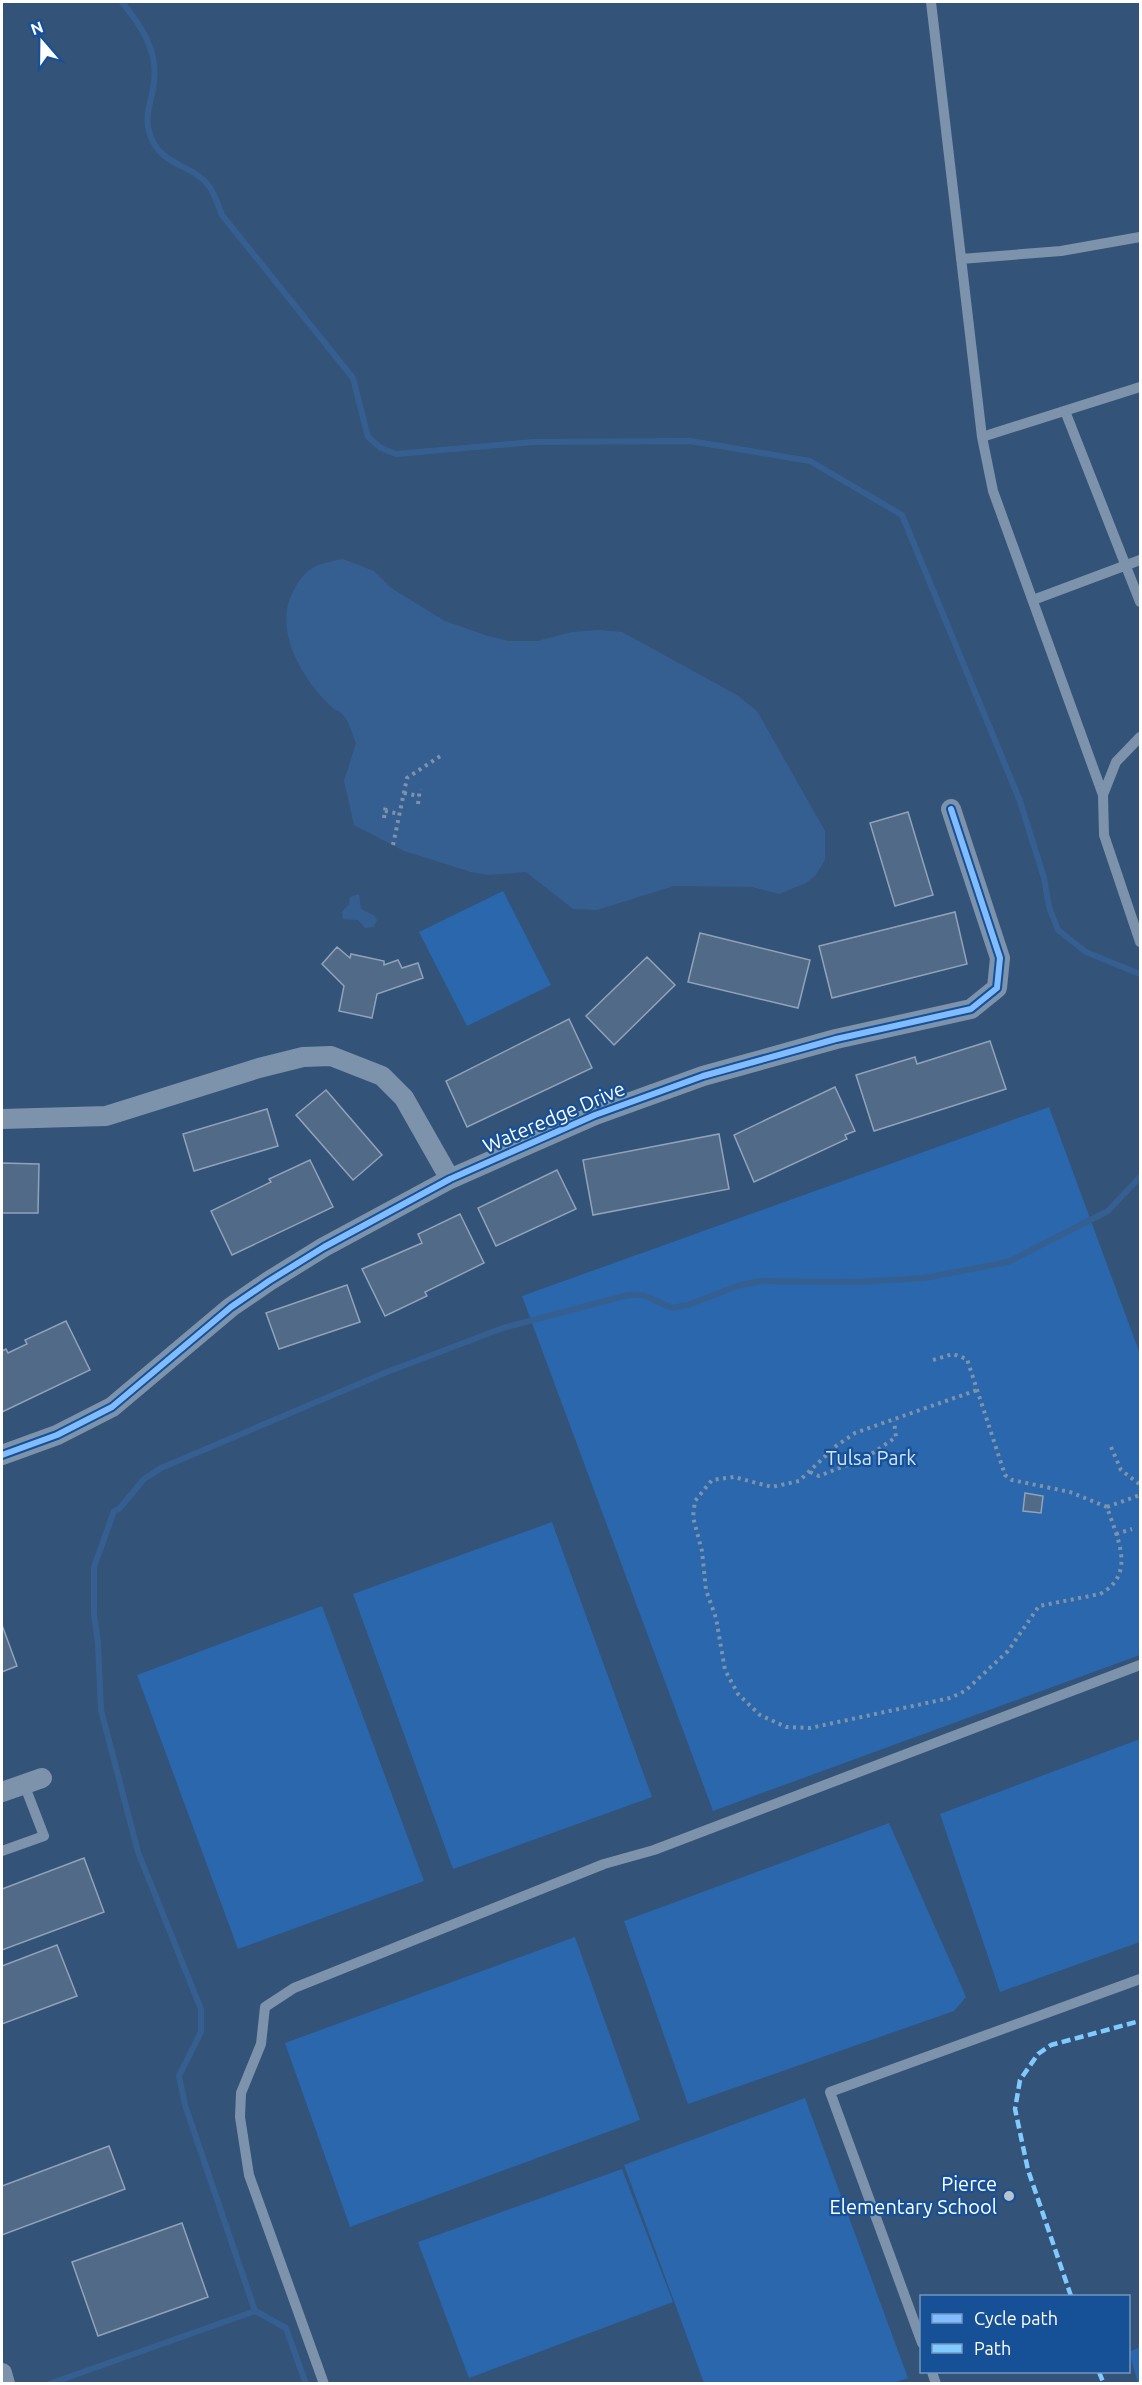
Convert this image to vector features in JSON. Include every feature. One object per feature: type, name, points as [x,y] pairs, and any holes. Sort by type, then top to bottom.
[{"type":"street","name":"Wateredge Drive","points":[[2,1455],[57,1435],[112,1407],[231,1307],[260,1287],[324,1247],[450,1179],[595,1115],[703,1076],[836,1039],[971,1009],[997,988],[1000,958],[951,809]]},
{"type":"street","points":[[2,1119],[106,1116],[259,1068],[303,1057],[331,1056],[382,1076],[404,1098],[450,1179]]},
{"type":"street","points":[[3,1788],[33,1781]]},
{"type":"street","points":[[2,2373],[5,2384]]},
{"type":"lane","points":[[930,2],[982,437],[993,491],[1103,795],[1104,835],[1140,942]]},
{"type":"lane","points":[[961,259],[1061,251],[1140,237]]},
{"type":"lane","points":[[982,437],[1140,387]]},
{"type":"lane","points":[[1065,411],[1140,602]]},
{"type":"lane","points":[[1033,600],[1140,560]]},
{"type":"lane","points":[[1103,795],[1116,762],[1140,737]]},
{"type":"lane","points":[[324,2384],[249,2175],[240,2117],[241,2093],[261,2044],[266,2007],[294,1988],[604,1864],[654,1850],[1140,1665]]},
{"type":"lane","points":[[2,1851],[44,1836],[33,1781]]},
{"type":"lane","points":[[920,2340],[830,2092],[1140,1979]]},
{"type":"path","points":[[393,845],[407,778],[442,755]]},
{"type":"path","points":[[418,804],[420,789]]},
{"type":"path","points":[[404,793],[419,796]]},
{"type":"path","points":[[384,818],[386,804]]},
{"type":"path","points":[[385,811],[400,814]]},
{"type":"path","points":[[933,1360],[953,1354],[967,1359],[1005,1475],[1022,1483],[1070,1492],[1107,1507],[1140,1495]]},
{"type":"path","points":[[977,1390],[855,1433],[836,1446],[799,1481],[772,1487],[734,1477],[719,1477],[701,1491],[695,1501],[693,1518],[702,1551],[706,1590],[716,1618],[725,1670],[747,1705],[760,1715],[786,1727],[810,1728],[940,1702],[965,1690],[1008,1651],[1039,1606],[1051,1601],[1100,1594],[1117,1581],[1123,1566],[1123,1557],[1107,1507]]},
{"type":"path","points":[[810,1473],[819,1476],[879,1451],[896,1437],[894,1421]]},
{"type":"path","points":[[1111,1447],[1121,1470],[1138,1483],[1140,1488]]},
{"type":"path","points":[[1116,1534],[1132,1529]]},
{"type":"green space","points":[[503,891],[551,985],[467,1026],[419,932]]},
{"type":"green space","name":"Tulsa Park","points":[[1049,1107],[1140,1354],[1140,1655],[713,1811],[522,1296]]},
{"type":"green space","points":[[552,1522],[652,1797],[453,1869],[353,1594]]},
{"type":"green space","points":[[322,1606],[424,1881],[238,1949],[137,1675]]},
{"type":"green space","points":[[1140,1739],[1140,1942],[1000,1992],[940,1814]]},
{"type":"green space","points":[[889,1823],[966,1997],[954,2011],[688,2104],[624,1921]]},
{"type":"green space","points":[[575,1937],[640,2120],[350,2227],[285,2043]]},
{"type":"green space","points":[[805,2098],[908,2378],[890,2384],[704,2383],[624,2165]]},
{"type":"green space","points":[[622,2169],[673,2302],[469,2378],[418,2242]]},
{"type":"green space","points":[[1140,2347],[1140,2383],[1138,2383],[1130,2352]]},
{"type":"shaded area","points":[[343,559],[374,571],[391,588],[445,621],[488,636],[508,641],[537,641],[572,632],[599,630],[622,632],[737,695],[757,711],[825,831],[825,860],[815,876],[806,883],[779,894],[752,887],[674,886],[597,910],[573,909],[526,872],[487,875],[471,872],[404,851],[354,825],[344,781],[356,743],[344,717],[323,698],[302,671],[294,655],[286,623],[293,592],[308,571],[319,565]]},
{"type":"shaded area","points":[[359,894],[361,909],[375,916],[377,920],[374,927],[365,928],[358,920],[343,919],[342,912],[349,904],[350,897]]},
{"type":"building","points":[[908,812],[933,895],[895,906],[870,823]]},
{"type":"building","points":[[955,912],[967,964],[832,998],[819,946]]},
{"type":"building","points":[[700,933],[810,960],[798,1008],[688,982]]},
{"type":"building","points":[[337,947],[350,958],[351,954],[384,961],[384,965],[398,960],[402,968],[418,963],[423,978],[377,994],[372,1018],[339,1011],[344,986],[322,964]]},
{"type":"building","points":[[647,957],[675,985],[614,1045],[586,1016]]},
{"type":"building","points":[[569,1019],[592,1068],[467,1127],[446,1081]]},
{"type":"building","points":[[990,1041],[1006,1089],[874,1131],[856,1075],[915,1057],[917,1064]]},
{"type":"building","points":[[835,1087],[855,1131],[845,1135],[847,1139],[754,1182],[734,1135]]},
{"type":"building","points":[[326,1090],[382,1155],[353,1180],[296,1115]]},
{"type":"building","points":[[267,1109],[278,1146],[194,1171],[183,1134]]},
{"type":"building","points":[[719,1134],[729,1189],[593,1215],[583,1160]]},
{"type":"building","points":[[310,1160],[333,1207],[232,1255],[211,1211],[271,1182],[269,1179]]},
{"type":"building","points":[[2,1163],[39,1164],[38,1213],[2,1213]]},
{"type":"building","points":[[557,1170],[576,1209],[496,1246],[478,1208]]},
{"type":"building","points":[[460,1214],[484,1263],[425,1292],[427,1296],[385,1316],[362,1269],[422,1243],[418,1234]]},
{"type":"building","points":[[347,1285],[360,1322],[279,1349],[266,1313]]},
{"type":"building","points":[[66,1321],[90,1370],[2,1412],[2,1351],[6,1349],[8,1353],[27,1344],[25,1340]]},
{"type":"building","points":[[1025,1493],[1043,1496],[1041,1513],[1023,1511]]},
{"type":"building","points":[[2,1625],[17,1666],[2,1672]]},
{"type":"building","points":[[84,1858],[104,1912],[2,1950],[2,1889]]},
{"type":"building","points":[[57,1945],[77,1996],[2,2024],[2,1966]]},
{"type":"building","points":[[109,2146],[125,2189],[2,2235],[2,2186]]},
{"type":"building","points":[[182,2223],[208,2297],[98,2336],[72,2262]]},
{"type":"waterway","points":[[122,2],[141,28],[153,59],[154,81],[148,112],[148,125],[153,143],[167,158],[194,173],[209,186],[222,215],[353,378],[368,437],[381,448],[396,454],[533,442],[690,441],[810,461],[902,515],[1020,801],[1044,878],[1049,907],[1058,930],[1086,952],[1140,974]]},
{"type":"waterway","points":[[306,2384],[286,2328],[255,2311],[185,2105],[179,2076],[201,2032],[201,2009],[138,1852],[101,1710],[98,1643],[94,1614],[94,1567],[114,1511],[119,1509],[144,1479],[161,1468],[387,1372],[503,1328],[628,1295],[643,1295],[672,1308],[688,1305],[737,1286],[760,1281],[854,1282],[925,1278],[1008,1262],[1108,1211],[1140,1177]]},
{"type":"waterway","points":[[49,2384],[255,2311]]},
{"type":"marked path","points":[[1071,2295],[1028,2170],[1015,2109],[1020,2080],[1038,2054],[1051,2045],[1140,2021]]},
{"type":"marked path","points":[[1099,2373],[1104,2384]]},
{"type":"cycle path","points":[[2,1455],[57,1435],[112,1407],[231,1307],[269,1281],[324,1247],[450,1179],[595,1115],[703,1076],[836,1039],[971,1009],[997,988],[1000,958],[951,809]]},
{"type":"place","name":"Pierce Elementary School","points":[[1009,2196]]}]
